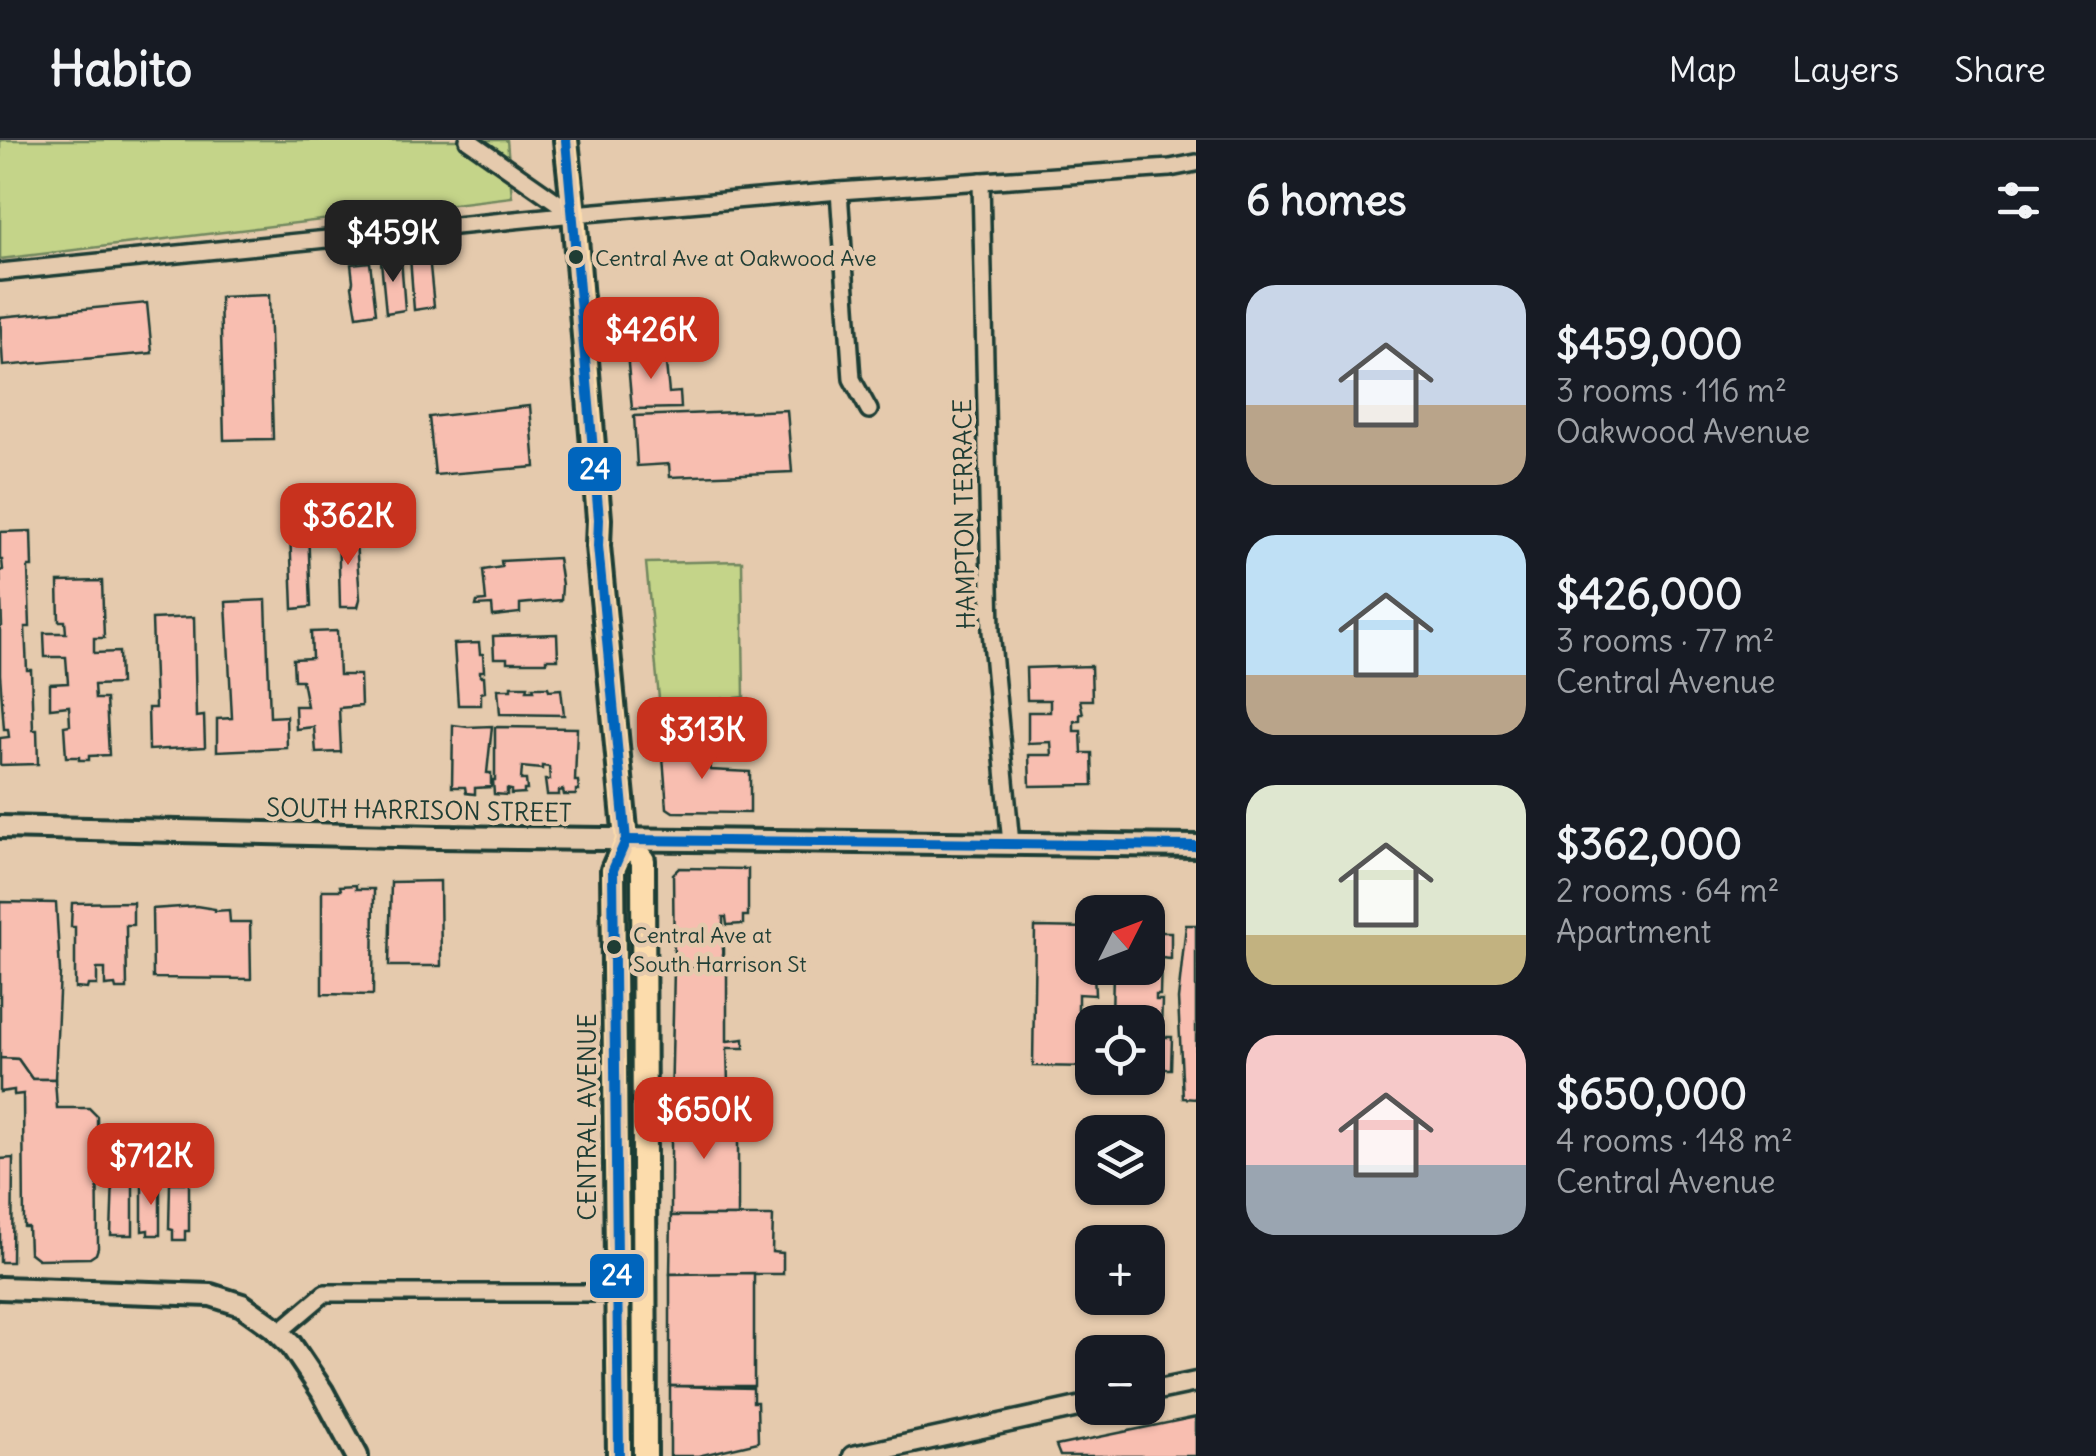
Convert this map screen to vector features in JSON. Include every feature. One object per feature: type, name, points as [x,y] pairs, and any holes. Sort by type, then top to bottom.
[{"type":"main road","name":"CENTRAL AVENUE","points":[[566,140],[626,840],[613,870],[619,1456]]},
{"type":"main road","name":"SOUTH HARRISON STREET","points":[[0,826],[626,840],[1196,846]]},
{"type":"main road","name":"CENTRAL AVENUE","points":[[626,840],[643,860],[645,1456]]},
{"type":"main road","points":[[0,1288],[212,1295],[242,1305],[292,1345],[357,1456]]},
{"type":"street","points":[[468,140],[574,214]]},
{"type":"street","points":[[0,272],[574,214],[839,190],[1170,168],[1196,162]]},
{"type":"street","name":"HAMPTON TERRACE","points":[[981,181],[991,630],[1011,844]]},
{"type":"street","points":[[839,190],[852,379],[869,410]]},
{"type":"street","points":[[279,1332],[325,1293],[616,1293]]},
{"type":"street","points":[[1165,1388],[1196,1382]]},
{"type":"street","points":[[853,1456],[1075,1408]]},
{"type":"green space","points":[[0,140],[507,140],[512,197],[0,259]]},
{"type":"green space","points":[[742,561],[744,697],[720,700],[721,708],[660,709],[646,563]]},
{"type":"building","points":[[429,256],[434,307],[414,310],[410,257]]},
{"type":"building","points":[[401,258],[405,310],[386,313],[381,261]]},
{"type":"building","points":[[370,262],[376,313],[357,316],[351,264]]},
{"type":"building","points":[[269,295],[273,439],[224,440],[220,297]]},
{"type":"building","points":[[147,303],[152,353],[3,366],[0,317]]},
{"type":"building","points":[[706,303],[709,335],[696,336],[693,304]]},
{"type":"building","points":[[627,353],[668,353],[669,393],[680,392],[681,408],[632,409]]},
{"type":"building","points":[[530,406],[535,467],[435,475],[429,417]]},
{"type":"building","points":[[787,410],[792,472],[670,477],[669,464],[637,466],[634,416]]},
{"type":"building","points":[[355,527],[360,599],[358,607],[340,607],[338,528]]},
{"type":"building","points":[[308,529],[311,607],[293,609],[290,530]]},
{"type":"building","points":[[31,531],[30,627],[25,627],[38,764],[0,765],[0,738],[9,737],[8,729],[4,729],[0,674],[0,532]]},
{"type":"building","points":[[558,558],[561,600],[520,604],[520,613],[493,616],[492,605],[476,606],[477,602],[486,601],[483,570],[502,567],[501,561]]},
{"type":"building","points":[[102,581],[104,638],[94,638],[94,653],[119,652],[120,684],[94,685],[95,699],[106,699],[109,755],[79,760],[66,757],[64,726],[70,725],[69,706],[50,708],[50,684],[68,683],[66,657],[45,657],[44,633],[66,633],[65,621],[59,621],[58,582]]},
{"type":"building","points":[[266,600],[270,717],[286,716],[287,748],[217,751],[217,719],[232,718],[226,602]]},
{"type":"building","points":[[194,617],[196,717],[204,716],[205,747],[149,750],[148,708],[155,708],[152,619]]},
{"type":"building","points":[[337,631],[339,675],[360,675],[361,706],[339,708],[341,752],[316,753],[314,727],[296,729],[295,706],[307,706],[302,680],[294,680],[293,659],[312,658],[311,632]]},
{"type":"building","points":[[557,634],[558,659],[507,662],[507,658],[494,658],[493,636]]},
{"type":"building","points":[[479,643],[484,671],[480,671],[480,676],[484,676],[485,692],[481,693],[481,705],[458,705],[454,644]]},
{"type":"building","points":[[1091,666],[1092,700],[1080,700],[1083,714],[1080,721],[1074,721],[1074,731],[1081,731],[1082,753],[1092,753],[1093,785],[1030,786],[1029,755],[1052,755],[1051,742],[1028,743],[1028,712],[1050,712],[1050,700],[1027,700],[1026,668]]},
{"type":"building","points":[[528,686],[527,690],[561,689],[564,715],[500,714],[498,689]]},
{"type":"building","points":[[723,699],[748,699],[749,736],[662,744],[659,710],[724,709]]},
{"type":"building","points":[[453,725],[492,726],[487,773],[491,773],[491,787],[475,788],[475,794],[466,793],[465,787],[452,787]]},
{"type":"building","points":[[495,727],[577,728],[576,795],[564,795],[563,790],[559,795],[547,795],[545,780],[550,780],[549,767],[542,766],[522,767],[521,780],[526,780],[527,790],[524,793],[511,794],[507,789],[507,795],[494,794]]},
{"type":"building","points":[[707,740],[710,770],[750,772],[750,813],[673,812],[667,808],[662,744]]},
{"type":"building","points":[[679,868],[748,869],[748,916],[743,916],[743,924],[727,925],[723,917],[723,969],[674,967],[673,874]]},
{"type":"building","points":[[440,881],[441,966],[389,966],[391,882]]},
{"type":"building","points":[[356,885],[356,889],[374,889],[373,995],[322,994],[322,890]]},
{"type":"building","points":[[0,902],[56,903],[60,972],[55,1079],[32,1079],[18,1059],[0,1058]]},
{"type":"building","points":[[133,902],[133,925],[126,925],[127,989],[105,986],[105,969],[97,969],[97,985],[75,988],[72,903]]},
{"type":"building","points":[[196,906],[229,910],[230,922],[250,922],[251,979],[153,978],[152,909]]},
{"type":"building","points":[[1186,925],[1196,925],[1196,1099],[1183,1098],[1178,999]]},
{"type":"building","points":[[1035,927],[1075,928],[1075,985],[1095,985],[1095,995],[1078,994],[1075,1067],[1033,1066]]},
{"type":"building","points":[[1165,932],[1171,932],[1171,959],[1165,958]]},
{"type":"building","points":[[674,967],[727,971],[727,1041],[744,1039],[744,1048],[727,1048],[728,1084],[747,1085],[748,1109],[671,1107]]},
{"type":"building","points":[[1113,985],[1160,985],[1156,1000],[1162,1000],[1162,1005],[1112,1005]]},
{"type":"building","points":[[1165,1037],[1172,1037],[1171,1069],[1165,1069]]},
{"type":"building","points":[[0,1058],[18,1059],[32,1079],[55,1079],[57,1108],[89,1108],[97,1116],[98,1248],[90,1258],[38,1259],[29,1252],[28,1227],[24,1227],[23,1094],[14,1095],[14,1090],[0,1092]]},
{"type":"building","points":[[671,1107],[738,1110],[738,1216],[671,1216]]},
{"type":"building","points":[[13,1158],[12,1262],[0,1262],[0,1159]]},
{"type":"building","points":[[113,1177],[133,1177],[133,1235],[111,1235]]},
{"type":"building","points":[[142,1182],[160,1182],[160,1235],[142,1231]]},
{"type":"building","points":[[170,1183],[189,1183],[189,1231],[185,1231],[185,1240],[173,1240],[173,1230],[169,1229]]},
{"type":"building","points":[[671,1216],[773,1216],[772,1252],[783,1253],[783,1274],[670,1274]]},
{"type":"building","points":[[754,1273],[754,1386],[670,1386],[670,1274]]},
{"type":"building","points":[[670,1386],[753,1388],[758,1442],[698,1456],[670,1456]]},
{"type":"building","points":[[1196,1417],[1196,1456],[1060,1456],[1056,1446],[1165,1425]]},
{"type":"transit line","name":"24","points":[[566,140],[626,840],[613,870],[619,1456]]},
{"type":"transit line","name":"24","points":[[626,840],[1196,846]]},
{"type":"place","name":"Central Ave at Oakwood Ave","points":[[576,257]]},
{"type":"place","name":"Central Ave at South Harrison St","points":[[614,947]]}]
